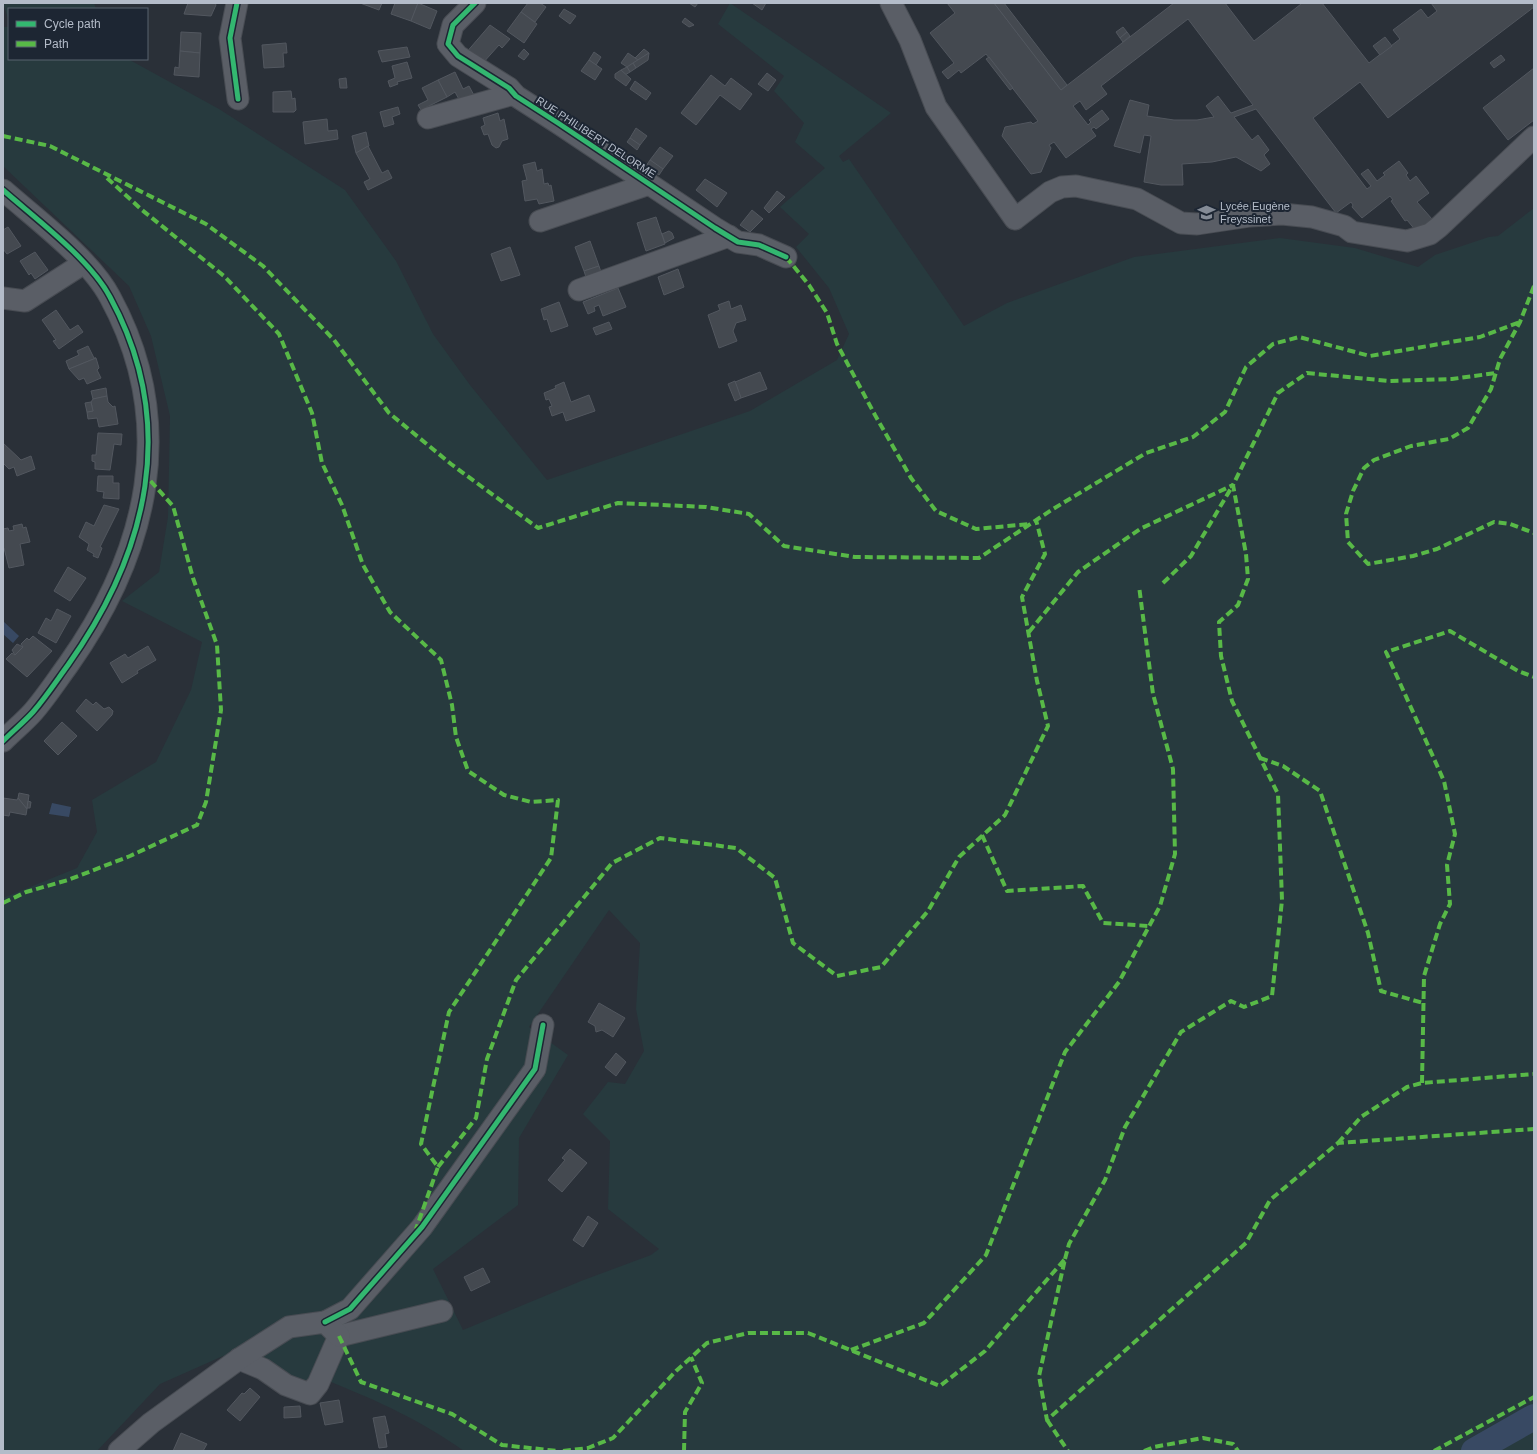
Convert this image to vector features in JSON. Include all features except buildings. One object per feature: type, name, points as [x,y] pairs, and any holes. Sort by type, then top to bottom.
[{"type":"street","points":[[237,3],[230,38],[238,99]]},
{"type":"street","points":[[891,3],[910,40],[936,107],[1015,219],[1050,192],[1062,187],[1076,186],[1138,199],[1181,223],[1197,224],[1250,216],[1297,216],[1328,221],[1352,232],[1407,241],[1430,234],[1440,227],[1534,137]]},
{"type":"street","name":"RUE PHILIBERT DELORME","points":[[470,4],[453,25],[448,44],[458,56],[509,88],[514,94],[738,242],[759,245],[786,257]]},
{"type":"street","points":[[428,118],[514,94]]},
{"type":"street","points":[[540,222],[649,184]]},
{"type":"street","points":[[3,190],[84,263],[110,296],[134,352],[141,374],[146,400],[149,455],[142,507],[123,568],[108,601],[90,633],[33,712],[3,741]]},
{"type":"street","points":[[580,290],[729,236]]},
{"type":"street","points":[[3,298],[25,301],[84,263]]},
{"type":"street","points":[[239,1359],[263,1369],[286,1386],[310,1394],[318,1384],[332,1329],[422,1227],[536,1069],[543,1025]]},
{"type":"street","points":[[119,1451],[151,1423],[239,1359],[289,1327],[332,1329],[442,1311]]},
{"type":"green space","points":[[3,3],[94,3],[96,8],[8,8],[8,18]]},
{"type":"green space","points":[[730,3],[891,113],[839,156],[843,162],[849,159],[964,326],[1007,303],[1134,257],[1280,238],[1355,248],[1418,267],[1435,255],[1489,237],[1498,236],[1534,208],[1534,1451],[464,1451],[432,1430],[399,1412],[331,1382],[311,1400],[223,1356],[160,1384],[97,1451],[3,1451],[3,898],[77,868],[97,832],[92,800],[156,762],[191,690],[202,642],[122,601],[159,572],[168,517],[170,416],[151,336],[129,286],[3,166],[3,27],[8,27],[8,60],[130,60],[219,109],[345,190],[396,261],[433,334],[470,385],[547,480],[750,411],[837,360],[849,334],[829,288],[796,247],[809,234],[780,207],[825,168],[795,142],[804,123],[774,91],[784,76],[718,24]],"holes":[[[609,910],[640,943],[636,1009],[644,1051],[625,1084],[608,1082],[583,1114],[610,1141],[608,1209],[659,1249],[651,1255],[581,1281],[463,1330],[433,1269],[518,1205],[519,1138],[568,1055],[529,1027]]]},
{"type":"water","points":[[3,621],[19,636],[13,643],[3,634]]},
{"type":"water","points":[[52,803],[71,807],[69,817],[49,814]]},
{"type":"waterway","points":[[1474,1451],[1534,1417]]},
{"type":"marked path","points":[[3,136],[50,146],[206,224],[263,266],[334,340],[389,413],[451,464],[538,528],[618,503],[706,507],[749,514],[784,546],[855,557],[979,558],[1053,509],[1146,453],[1193,437],[1225,412],[1246,367],[1273,344],[1299,337],[1370,356],[1480,337],[1520,322]]},
{"type":"marked path","points":[[107,178],[142,210],[224,276],[279,334],[312,413],[322,463],[342,505],[363,565],[390,612],[441,660],[452,705],[456,737],[468,771],[504,795],[531,802],[558,800],[551,858],[449,1012],[421,1144],[438,1167],[416,1229]]},
{"type":"marked path","points":[[786,257],[809,285],[827,313],[837,344],[875,415],[911,478],[936,511],[976,529],[1029,524]]},
{"type":"marked path","points":[[1534,286],[1520,322],[1500,359],[1491,389],[1468,428],[1449,439],[1411,446],[1374,460],[1364,468],[1353,491],[1346,514],[1348,542],[1368,564],[1413,556],[1437,549],[1494,522],[1510,524],[1534,533]]},
{"type":"marked path","points":[[1065,1259],[1069,1244],[1105,1180],[1125,1127],[1181,1032],[1231,1001],[1244,1007],[1272,996],[1282,900],[1278,794],[1232,701],[1221,656],[1219,622],[1238,605],[1248,579],[1246,554],[1233,485],[1278,393],[1307,373],[1389,381],[1452,379],[1496,373]]},
{"type":"marked path","points":[[3,903],[26,892],[68,880],[130,856],[197,825],[206,802],[221,710],[217,645],[193,578],[173,506],[146,476]]},
{"type":"marked path","points":[[1163,583],[1191,556],[1233,485]]},
{"type":"marked path","points":[[1029,632],[1078,572],[1140,529],[1233,485]]},
{"type":"marked path","points":[[438,1167],[476,1118],[487,1059],[516,980],[612,863],[660,838],[736,848],[775,878],[793,943],[837,976],[881,967],[928,911],[959,857],[1005,815],[1048,726],[1037,681],[1022,597],[1045,554],[1036,520]]},
{"type":"marked path","points":[[851,1350],[924,1323],[986,1255],[1065,1052],[1119,982],[1160,906],[1175,854],[1173,769],[1153,694],[1139,586]]},
{"type":"marked path","points":[[1422,1083],[1424,976],[1440,924],[1450,904],[1447,865],[1455,834],[1444,781],[1386,652],[1450,631],[1518,671],[1534,677]]},
{"type":"marked path","points":[[1260,758],[1283,766],[1320,791],[1368,933],[1381,991],[1423,1003]]},
{"type":"marked path","points":[[982,835],[1007,891],[1083,886],[1103,923],[1149,926]]},
{"type":"marked path","points":[[1338,1143],[1361,1117],[1407,1087],[1422,1083],[1534,1074]]},
{"type":"marked path","points":[[563,1451],[588,1448],[613,1438],[676,1371],[707,1343],[748,1333],[808,1333],[940,1386],[985,1351],[1065,1259],[1039,1376],[1047,1420],[1246,1243],[1270,1200],[1338,1143],[1534,1129]]},
{"type":"marked path","points":[[339,1336],[361,1382],[452,1414],[502,1445],[558,1451]]},
{"type":"marked path","points":[[684,1451],[685,1412],[702,1383],[691,1357]]},
{"type":"marked path","points":[[1434,1451],[1534,1397]]},
{"type":"marked path","points":[[1047,1420],[1068,1451]]},
{"type":"marked path","points":[[1144,1451],[1154,1447],[1203,1438],[1233,1444],[1238,1451]]},
{"type":"cycle path","points":[[237,3],[230,38],[238,99]]},
{"type":"cycle path","points":[[475,3],[453,25],[448,44],[458,56],[509,88],[516,96],[715,228],[738,242],[759,245],[786,257]]},
{"type":"cycle path","points":[[3,190],[76,254],[101,283],[110,297],[131,345],[144,392],[148,439],[145,486],[135,532],[118,578],[96,622],[68,665],[33,712],[3,741]]},
{"type":"cycle path","points":[[325,1322],[350,1309],[422,1227],[535,1069],[543,1025]]},
{"type":"place","name":"Lycée Eugène Freyssinet","points":[[1207,212]]}]
